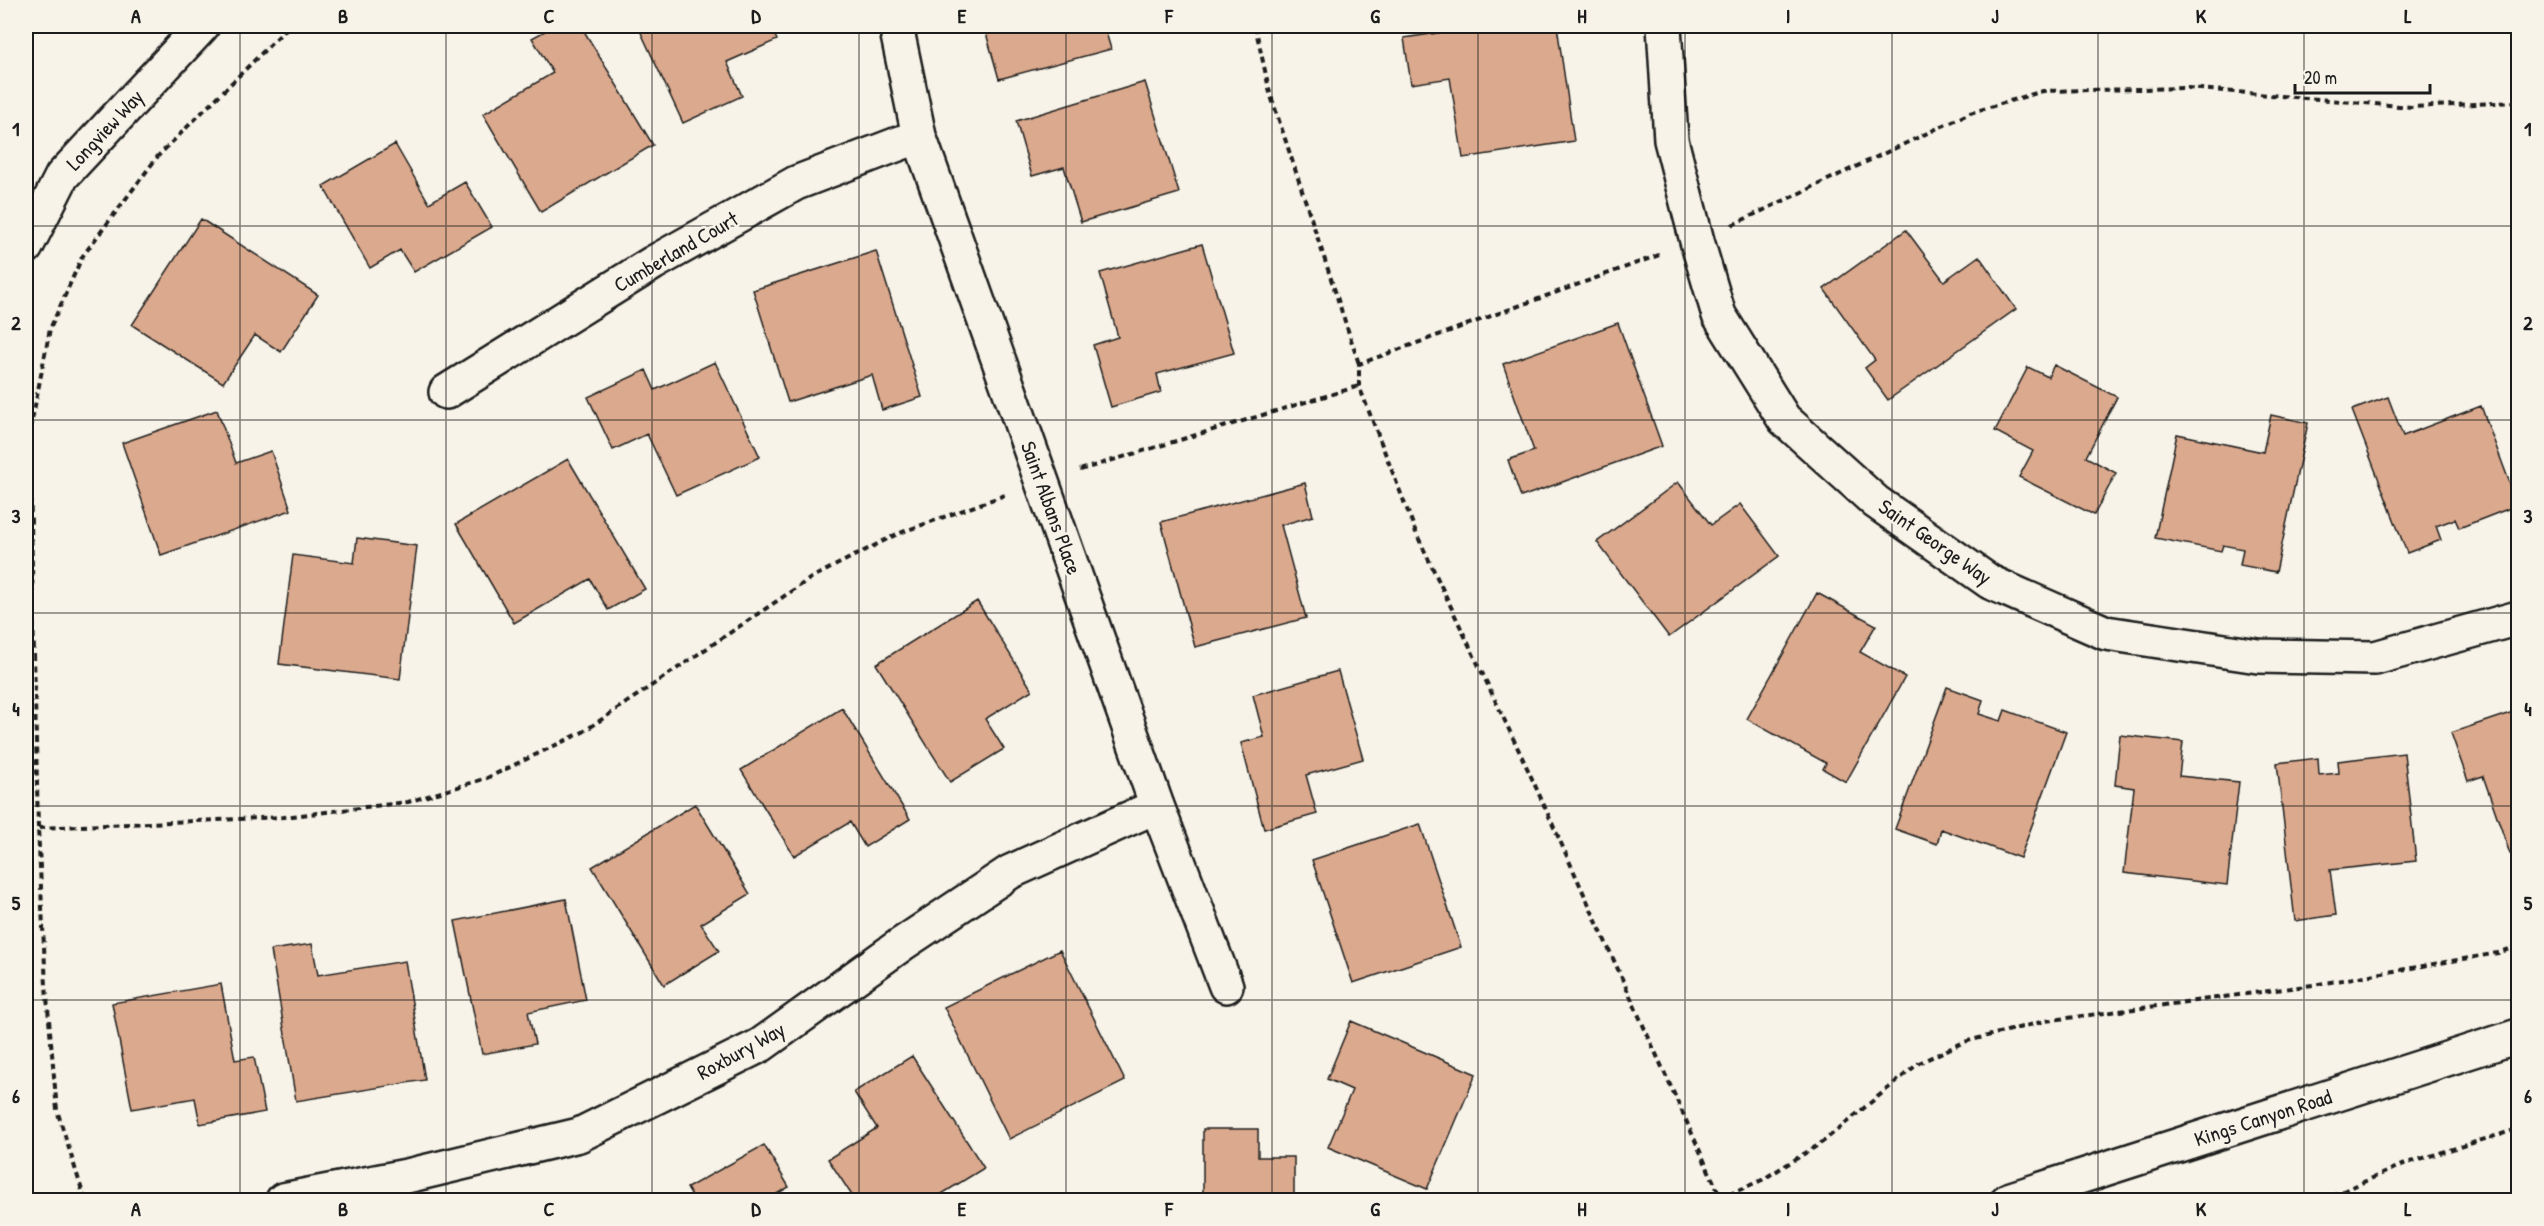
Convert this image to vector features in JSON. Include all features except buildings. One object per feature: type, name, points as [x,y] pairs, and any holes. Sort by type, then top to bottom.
[{"type":"street","name":"Longview Way","points":[[26,247],[62,176],[202,26]]},
{"type":"street","name":"Saint Albans Place","points":[[896,26],[919,136],[1157,806],[1226,986]]},
{"type":"street","name":"Saint George Way","points":[[1664,26],[1671,140],[1696,242],[1719,315],[1784,419],[1876,502],[1990,582],[2106,633],[2258,656],[2375,658],[2518,618]]},
{"type":"street","name":"Cumberland Court","points":[[446,392],[653,263],[796,183],[919,136]]},
{"type":"street","name":"Roxbury Way","points":[[283,1200],[407,1176],[579,1135],[761,1044],[902,944],[1010,872],[1157,806]]},
{"type":"street","name":"Kings Canyon Road","points":[[2008,1200],[2518,1036]]},
{"type":"path","points":[[85,1200],[57,1110],[45,986],[38,828],[29,436],[50,329],[82,257],[158,156],[289,26]]},
{"type":"path","points":[[1255,26],[1270,93],[1359,364],[1359,386],[1417,535],[1529,772],[1721,1198]]},
{"type":"path","points":[[1359,364],[1696,242],[1970,113],[2043,91],[2188,88],[2411,107],[2518,102]]},
{"type":"path","points":[[38,828],[284,817],[408,802],[488,778],[584,732],[811,578],[897,534],[1042,481],[1359,386]]},
{"type":"path","points":[[1713,1200],[1762,1180],[1820,1144],[1919,1063],[1964,1042],[2045,1021],[2313,985],[2498,953],[2518,946]]},
{"type":"path","points":[[2323,1200],[2404,1164],[2518,1129]]}]
